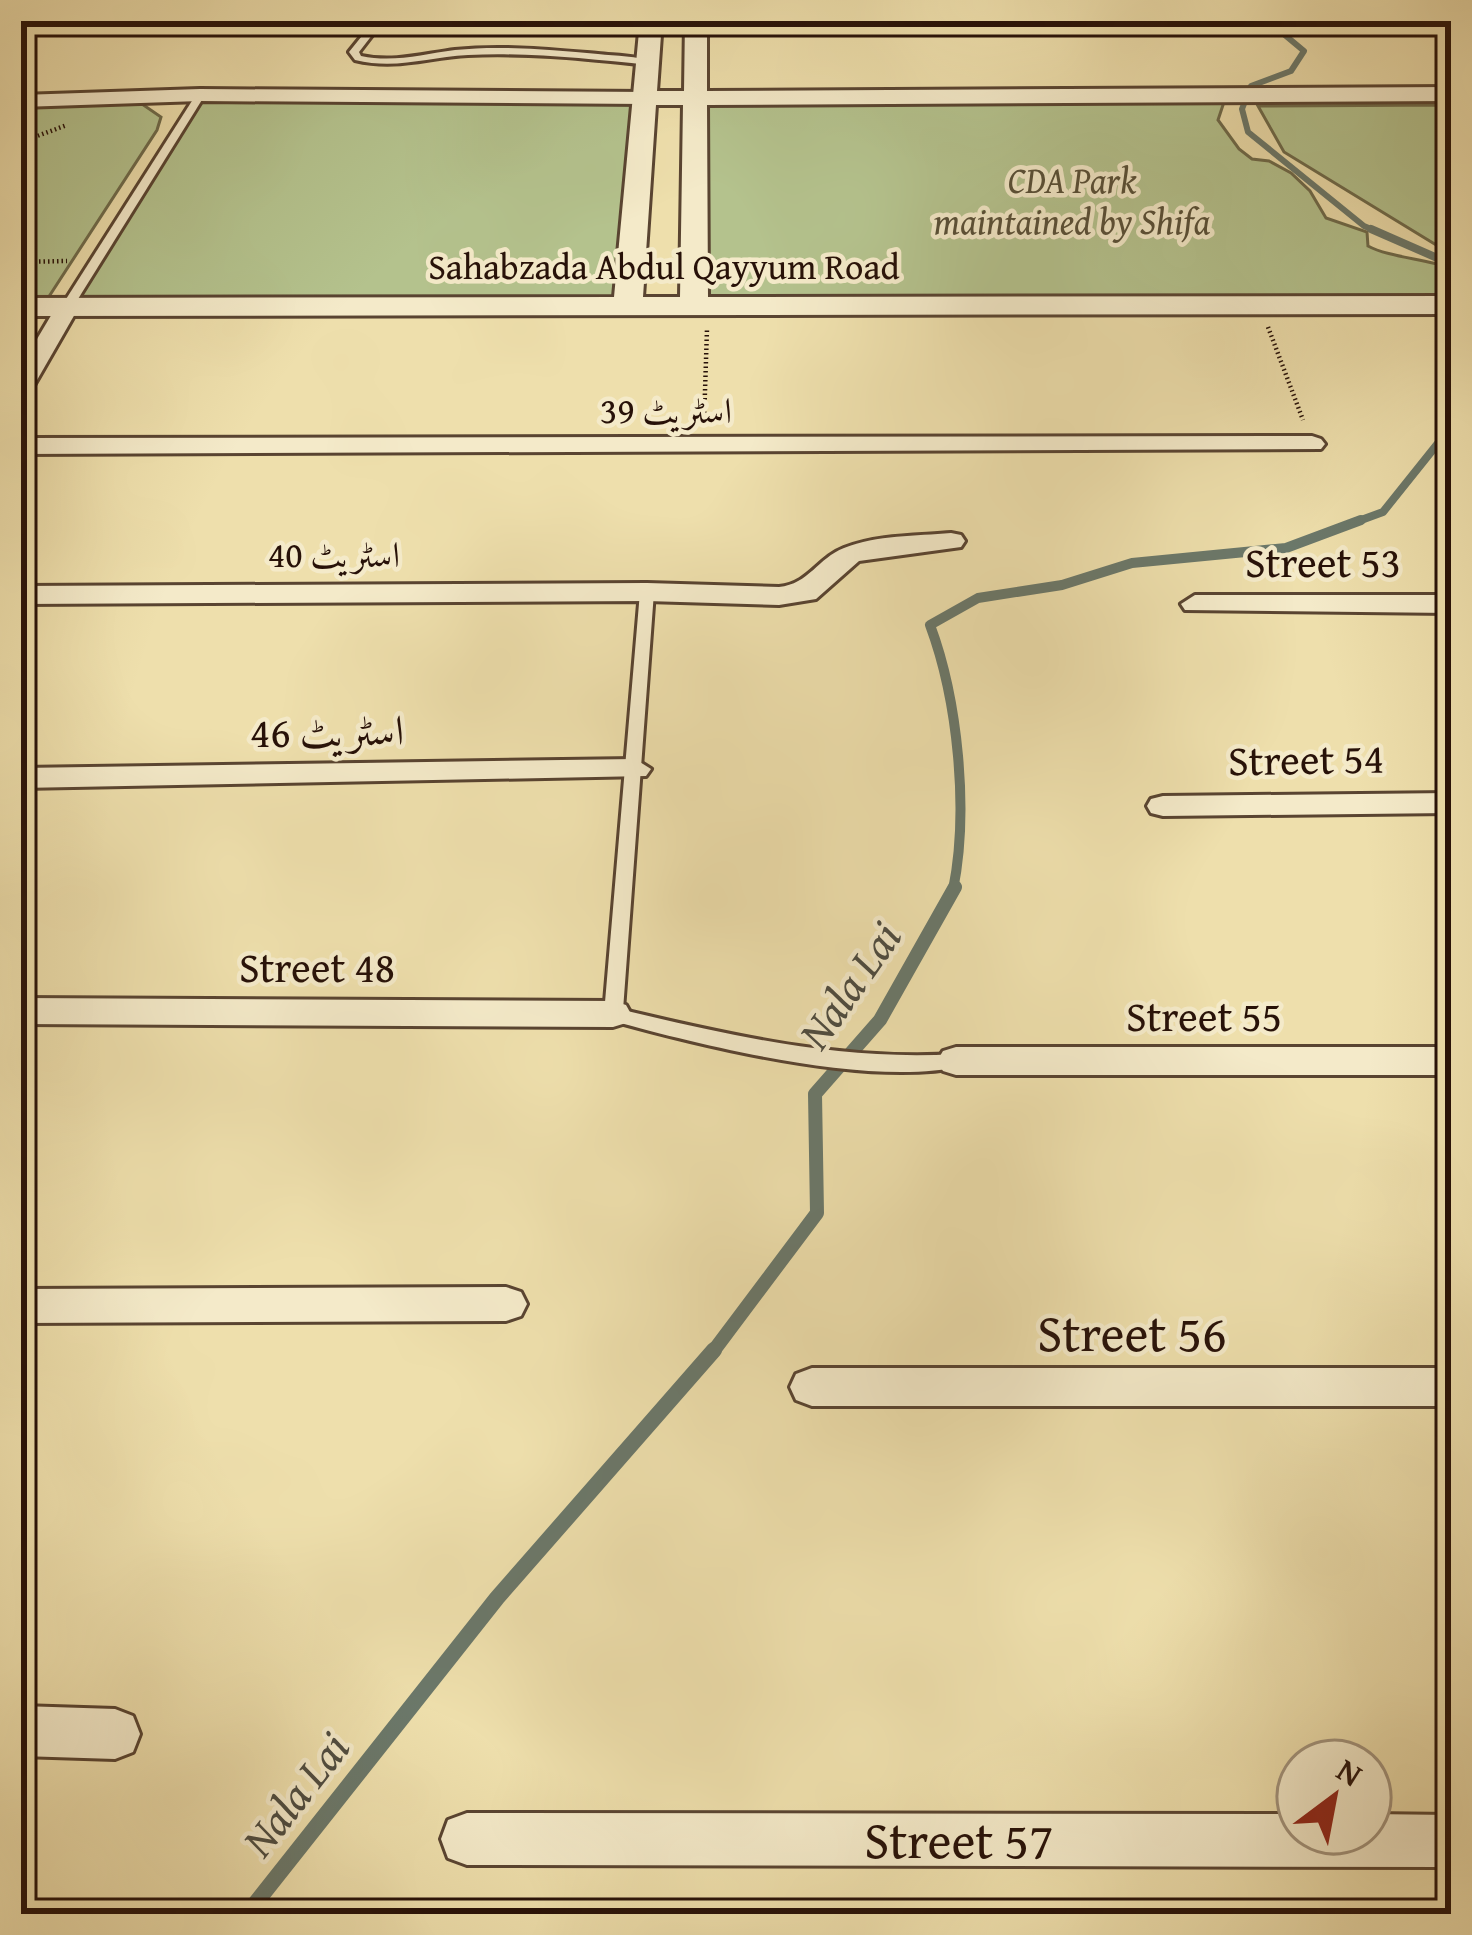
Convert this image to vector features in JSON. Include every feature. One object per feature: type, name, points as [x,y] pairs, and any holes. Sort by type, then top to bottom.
[{"type":"street","points":[[628,305],[651,21]]},
{"type":"street","points":[[696,21],[700,303]]},
{"type":"street","points":[[21,101],[200,95],[1139,98],[1451,94]]},
{"type":"street","name":"Sahabzada Abdul Qayyum Road","points":[[21,307],[1451,305]]},
{"type":"street","points":[[21,387],[67,307]]},
{"type":"street","name":"اسٹریٹ 39","points":[[21,446],[1312,444]]},
{"type":"street","name":"اسٹریٹ 40","points":[[21,595],[806,593],[849,555],[882,547],[951,542]]},
{"type":"street","name":"Street 53","points":[[1195,604],[1451,604]]},
{"type":"street","name":"اسٹریٹ 46","points":[[21,778],[635,769]]},
{"type":"street","name":"Street 54","points":[[1163,806],[1451,803]]},
{"type":"street","name":"Street 48","points":[[21,1011],[614,1014]]},
{"type":"street","name":"Street 55","points":[[956,1061],[1451,1060]]},
{"type":"street","points":[[21,1306],[506,1304]]},
{"type":"street","name":"Street 56","points":[[812,1387],[1451,1387]]},
{"type":"street","points":[[21,1731],[115,1734]]},
{"type":"street","name":"Street 57","points":[[467,1839],[1451,1841]]},
{"type":"lane","points":[[379,21],[354,52],[358,58],[422,63],[472,52],[500,55],[534,50],[649,62]]},
{"type":"lane","points":[[67,307],[200,95]]},
{"type":"lane","points":[[647,592],[614,1014],[762,1049],[901,1067],[956,1061]]},
{"type":"path","points":[[21,142],[86,119]]},
{"type":"path","points":[[21,262],[96,261]]},
{"type":"path","points":[[700,303],[704,446]]},
{"type":"path","points":[[1259,305],[1312,444]]},
{"type":"green space","points":[[200,95],[647,98],[628,305],[67,307]]},
{"type":"green space","name":"CDA Park maintained by Shifa","points":[[1226,96],[1218,120],[1239,149],[1252,159],[1269,161],[1291,173],[1310,191],[1326,218],[1367,232],[1368,246],[1451,268],[1451,305],[694,303],[698,98]]},
{"type":"green space","points":[[142,104],[161,117],[157,130],[48,298],[21,298],[21,106]]},
{"type":"green space","points":[[1451,105],[1451,254],[1284,152],[1258,106]]},
{"type":"waterway","name":"Nala Lai","points":[[1268,21],[1304,51],[1291,71],[1251,86],[1242,109],[1248,132],[1371,229]]},
{"type":"waterway","name":"Nala Lai","points":[[1371,229],[1378,232]]},
{"type":"waterway","name":"Nala Lai","points":[[1371,229],[1451,264]]},
{"type":"waterway","name":"Nala Lai","points":[[1353,523],[1383,512],[1451,427]]},
{"type":"waterway","name":"Nala Lai","points":[[953,890],[960,826],[958,756],[948,687],[930,625],[978,598],[1062,585],[1132,563],[1286,548],[1361,520]]},
{"type":"waterway","name":"Nala Lai","points":[[712,1353],[817,1213],[815,1094],[880,1020],[955,887]]},
{"type":"waterway","name":"Nala Lai","points":[[247,1914],[497,1598],[714,1350]]}]
